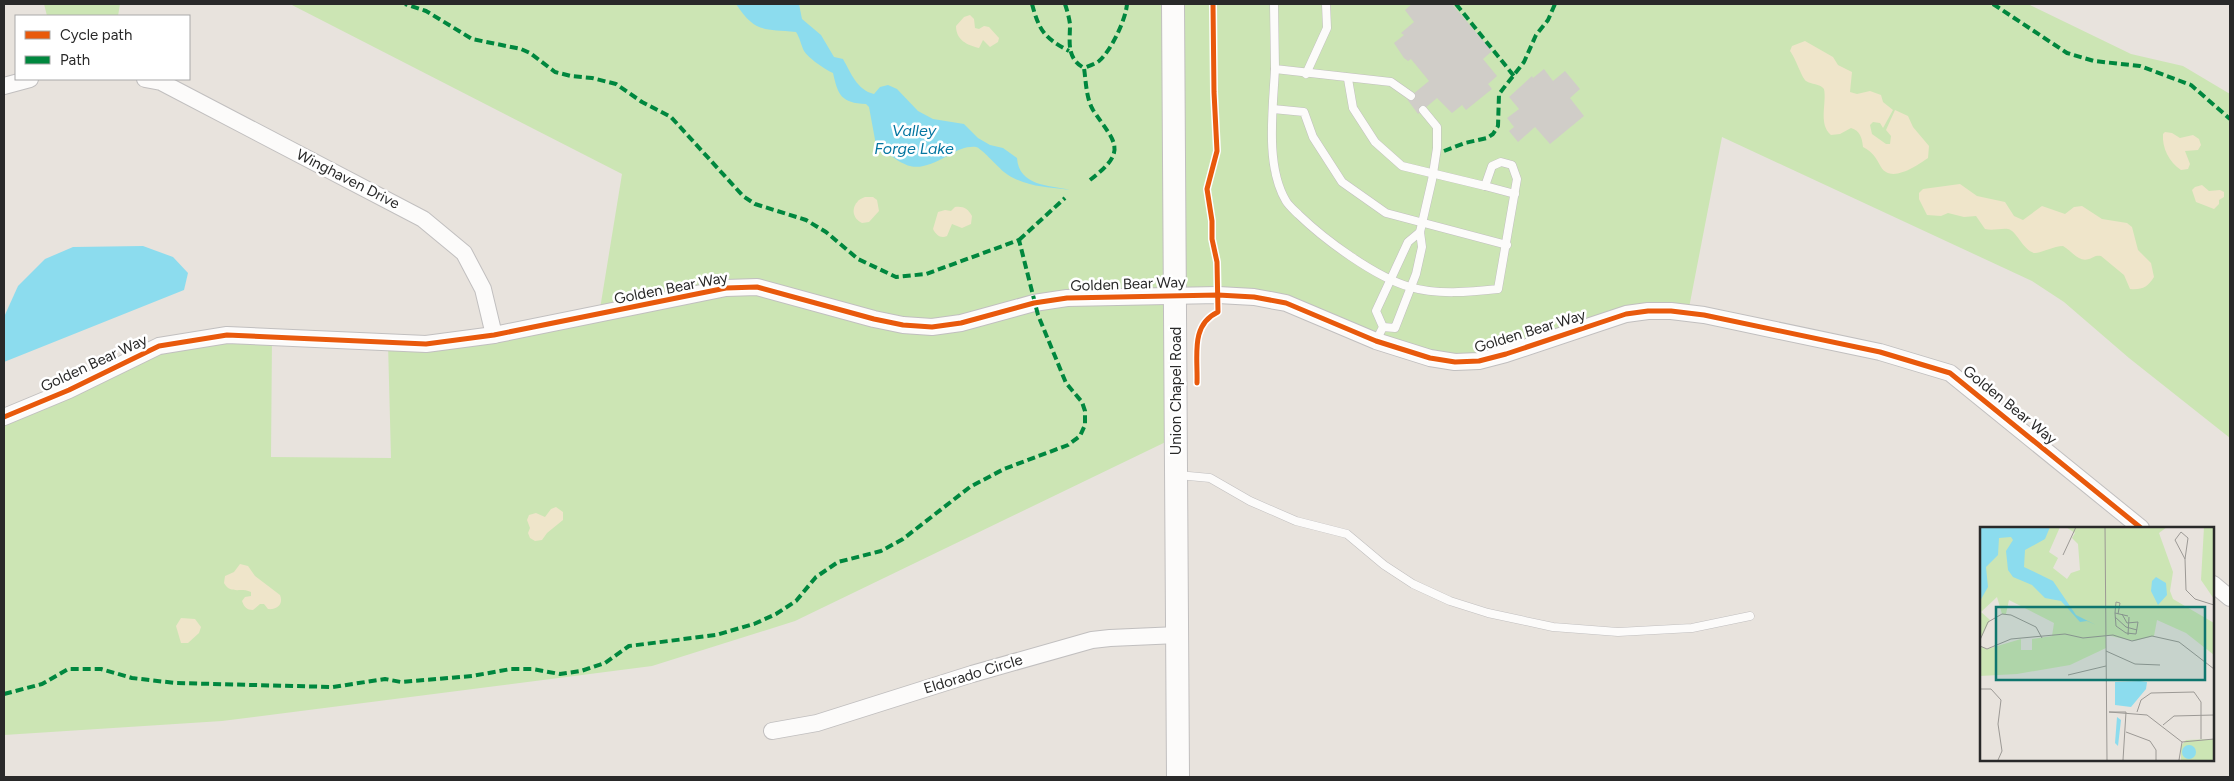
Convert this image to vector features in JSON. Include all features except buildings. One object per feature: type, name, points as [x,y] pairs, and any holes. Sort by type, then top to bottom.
[{"type":"main road","name":"Union Chapel Road","points":[[1173,4],[1178,777]]},
{"type":"street","points":[[4,86],[26,80]]},
{"type":"street","name":"Winghaven Drive","points":[[150,80],[161,82],[423,219],[464,253],[483,289],[494,335]]},
{"type":"street","name":"Golden Bear Way","points":[[4,417],[69,390],[158,346],[227,335],[426,344],[494,335],[726,288],[758,287],[874,319],[903,325],[932,327],[961,323],[1034,303],[1067,298],[1175,295],[1254,297],[1286,303],[1380,334],[1430,358],[1455,362],[1479,361],[1626,314],[1648,311],[1671,311],[1704,315],[1880,352],[1940,369],[1961,380],[2137,527]]},
{"type":"street","points":[[2214,585],[2230,598]]},
{"type":"street","name":"Eldorado Circle","points":[[772,731],[817,723],[982,671],[1092,640],[1178,635]]},
{"type":"lane","points":[[1274,4],[1275,70],[1273,109],[1275,170],[1286,202],[1322,237],[1392,280],[1412,288],[1462,292],[1498,289],[1517,180],[1512,165],[1501,162],[1492,166],[1485,186]]},
{"type":"lane","points":[[1306,74],[1328,28],[1326,4]]},
{"type":"lane","points":[[1275,70],[1391,82],[1411,96]]},
{"type":"lane","points":[[1348,79],[1353,108],[1375,142],[1402,166],[1515,194]]},
{"type":"lane","points":[[1273,109],[1304,112],[1313,137],[1342,182],[1386,213],[1421,228],[1506,245]]},
{"type":"lane","points":[[1421,228],[1408,242],[1376,311],[1380,334],[1395,328],[1412,288],[1422,247],[1421,228],[1437,148],[1436,127],[1423,110]]},
{"type":"lane","points":[[1176,475],[1210,478],[1250,501],[1296,521],[1347,534],[1384,565],[1413,584],[1450,601],[1488,614],[1553,627],[1618,632],[1692,628],[1750,616]]},
{"type":"green space","points":[[44,4],[120,4],[118,15],[47,15]]},
{"type":"green space","points":[[290,4],[2028,4],[2131,54],[2183,66],[2230,94],[2230,438],[2129,358],[2064,302],[2032,281],[1722,137],[1688,313],[1671,311],[1455,362],[1309,311],[1175,295],[1176,437],[795,621],[652,666],[222,721],[4,735],[4,417],[159,346],[272,337],[271,457],[391,458],[388,343],[599,315],[622,174]]},
{"type":"sand","points":[[970,15],[974,19],[975,28],[989,27],[999,38],[998,42],[990,47],[983,40],[979,48],[963,41],[956,31],[956,26],[964,17]]},
{"type":"sand","points":[[1805,41],[1833,57],[1838,65],[1852,72],[1850,92],[1857,94],[1870,91],[1881,95],[1883,102],[1893,110],[1883,128],[1880,123],[1873,122],[1870,125],[1872,134],[1886,144],[1890,144],[1891,136],[1886,130],[1895,110],[1908,116],[1913,127],[1929,146],[1928,158],[1904,172],[1891,174],[1885,172],[1872,153],[1863,147],[1861,137],[1857,131],[1851,128],[1840,134],[1831,135],[1827,130],[1824,119],[1824,89],[1806,81],[1790,51],[1792,46]]},
{"type":"sand","points":[[2165,132],[2172,133],[2180,138],[2193,135],[2199,139],[2201,145],[2198,150],[2185,151],[2190,164],[2188,169],[2181,170],[2170,159],[2164,144],[2163,134]]},
{"type":"sand","points":[[1960,184],[1977,196],[2005,202],[2014,216],[2023,220],[2042,206],[2065,214],[2074,207],[2082,206],[2102,219],[2127,223],[2132,227],[2138,250],[2151,263],[2154,277],[2144,287],[2130,289],[2124,275],[2101,256],[2085,260],[2063,246],[2034,253],[2026,248],[2011,230],[1985,229],[1976,216],[1964,217],[1948,213],[1941,216],[1927,215],[1919,199],[1919,193],[1923,189]]},
{"type":"sand","points":[[2202,185],[2209,191],[2220,190],[2224,192],[2224,197],[2219,200],[2219,204],[2214,209],[2196,202],[2192,190]]},
{"type":"sand","points":[[865,197],[873,197],[877,200],[879,211],[869,222],[862,223],[855,217],[854,209],[857,202]]},
{"type":"sand","points":[[955,207],[965,208],[969,212],[972,216],[971,224],[962,228],[952,224],[947,236],[939,236],[933,229],[938,212],[951,211]]},
{"type":"sand","points":[[556,507],[563,512],[563,520],[547,533],[542,540],[535,541],[530,538],[528,533],[530,528],[527,520],[529,515],[536,513],[545,517],[551,509]]},
{"type":"sand","points":[[240,564],[248,566],[255,576],[280,595],[281,602],[278,606],[274,609],[268,609],[264,604],[260,604],[253,610],[249,609],[242,601],[245,597],[251,596],[251,592],[233,590],[227,587],[224,583],[225,576],[234,572]]},
{"type":"sand","points":[[181,618],[195,619],[201,627],[199,633],[188,643],[181,643],[176,626]]},
{"type":"water","name":"Valley Forge Lake","points":[[736,4],[799,4],[802,19],[821,35],[834,57],[843,59],[855,80],[863,89],[874,94],[880,87],[888,85],[897,89],[918,111],[933,119],[964,124],[978,138],[990,145],[1003,148],[1017,158],[1023,174],[1029,179],[1036,183],[1070,190],[1019,181],[1004,172],[976,147],[960,150],[928,165],[919,167],[904,164],[876,145],[869,107],[866,104],[846,100],[842,96],[833,73],[817,64],[806,54],[796,32],[761,28],[749,20]]},
{"type":"water","points":[[143,246],[173,257],[188,273],[184,290],[4,362],[4,317],[18,286],[45,259],[73,247]]},
{"type":"marked path","points":[[4,694],[42,684],[68,669],[101,669],[132,678],[175,683],[333,687],[385,679],[401,682],[472,676],[511,669],[532,669],[560,674],[581,671],[605,663],[629,646],[716,635],[754,624],[776,614],[796,601],[816,577],[838,562],[881,551],[903,539],[970,487],[1004,469],[1068,445],[1080,436],[1085,425],[1085,411],[1082,402],[1066,383],[1038,315],[1019,240],[926,274],[896,277],[858,259],[826,232],[806,220],[755,204],[743,196],[671,117],[642,102],[616,84],[555,72],[530,53],[521,49],[472,39],[426,11],[405,4]]},
{"type":"marked path","points":[[1032,4],[1040,27],[1054,42],[1069,51]]},
{"type":"marked path","points":[[1065,4],[1070,24],[1070,49],[1074,59],[1084,68]]},
{"type":"marked path","points":[[1090,180],[1110,161],[1114,153],[1114,146],[1112,139],[1091,105],[1084,68],[1099,61],[1113,43],[1121,26],[1127,4]]},
{"type":"marked path","points":[[1456,4],[1514,76]]},
{"type":"marked path","points":[[1444,151],[1465,143],[1487,138],[1493,134],[1498,126],[1499,94],[1524,62],[1536,35],[1548,20],[1555,4]]},
{"type":"marked path","points":[[1993,4],[2067,53],[2094,61],[2140,66],[2191,85],[2230,119]]},
{"type":"marked path","points":[[1019,240],[1065,198]]},
{"type":"cycle path","points":[[1197,383],[1197,342],[1199,333],[1209,318],[1218,312],[1217,262],[1212,239],[1212,221],[1207,189],[1217,151],[1213,4]]},
{"type":"cycle path","points":[[4,417],[69,390],[159,346],[227,335],[426,344],[494,335],[726,288],[757,287],[874,319],[903,325],[932,327],[961,323],[1034,303],[1067,298],[1218,295],[1254,297],[1286,303],[1376,341],[1430,358],[1455,362],[1479,361],[1506,354],[1626,314],[1648,311],[1671,311],[1704,315],[1880,352],[1950,373],[2140,527]]}]
